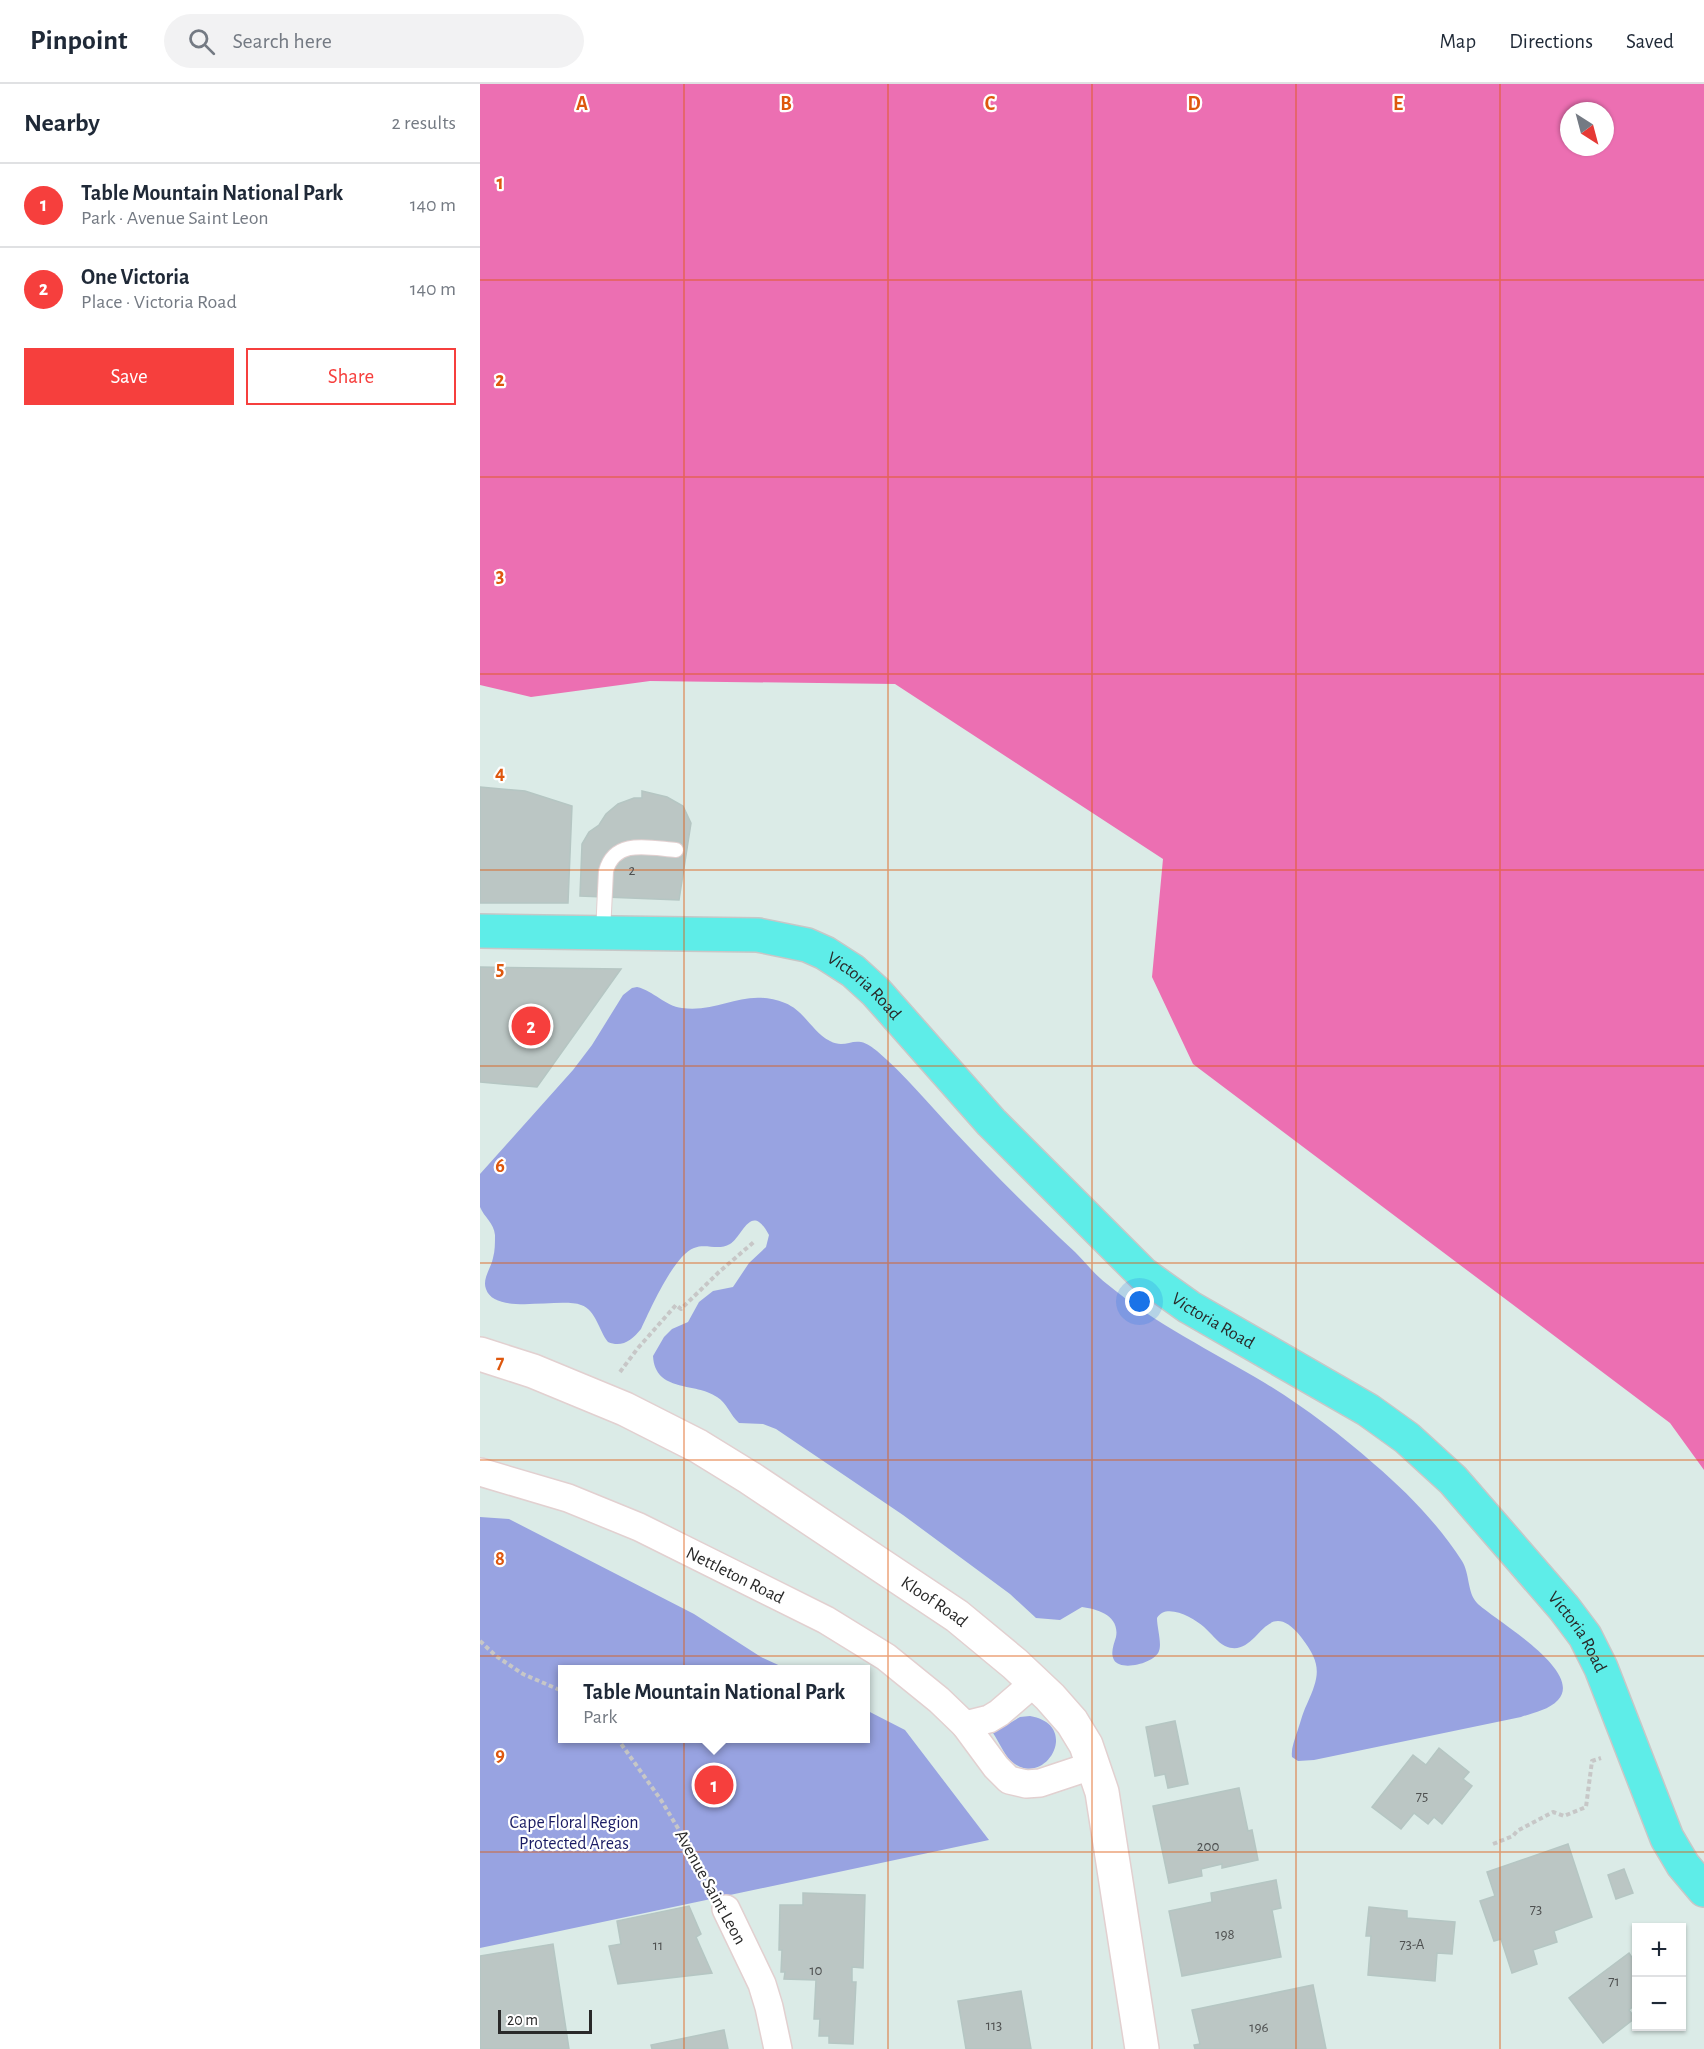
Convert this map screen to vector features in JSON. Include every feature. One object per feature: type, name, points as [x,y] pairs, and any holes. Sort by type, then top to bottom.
[{"type":"main road","name":"Victoria Road","points":[[480,931],[758,935],[807,945],[853,971],[876,992],[991,1122],[1143,1274],[1189,1307],[1368,1410],[1416,1445],[1447,1474],[1585,1635],[1601,1668],[1667,1838],[1683,1865],[1704,1890]]},
{"type":"main road","name":"Kloof Road","points":[[480,1354],[533,1371],[605,1400],[706,1451],[817,1521],[957,1616],[1035,1682],[1072,1722],[1086,1745],[1094,1765],[1107,1813],[1142,2049]]},
{"type":"street","name":"Nettleton Road","points":[[480,1472],[568,1498],[639,1527],[826,1620],[902,1669],[965,1725],[1002,1774],[1017,1784],[1040,1783],[1094,1765]]},
{"type":"street","points":[[965,1725],[989,1719],[999,1713],[1035,1682]]},
{"type":"street","name":"Avenue Saint Leon","points":[[726,1909],[762,1984],[778,2049]]},
{"type":"lane","points":[[603,932],[606,871],[608,863],[614,856],[627,848],[676,850]]},
{"type":"path","points":[[619,1373],[676,1305],[681,1308],[755,1241]]},
{"type":"path","points":[[480,1641],[496,1656],[523,1674],[558,1689]]},
{"type":"path","name":"Avenue Saint Leon","points":[[621,1743],[661,1800],[726,1909]]},
{"type":"path","points":[[1493,1844],[1513,1836],[1517,1831],[1553,1812],[1564,1816],[1586,1807],[1592,1761],[1600,1758]]},
{"type":"green space","points":[[637,987],[682,1008],[696,1009],[745,999],[770,999],[785,1003],[798,1011],[830,1041],[839,1044],[861,1042],[868,1044],[907,1080],[998,1177],[1103,1280],[1144,1312],[1294,1402],[1348,1442],[1398,1486],[1433,1522],[1462,1561],[1477,1603],[1534,1647],[1559,1675],[1563,1688],[1558,1700],[1545,1709],[1521,1717],[1314,1760],[1298,1761],[1292,1757],[1292,1748],[1317,1670],[1316,1662],[1308,1646],[1289,1625],[1278,1621],[1270,1624],[1246,1644],[1237,1648],[1225,1646],[1204,1627],[1187,1616],[1167,1611],[1161,1613],[1157,1618],[1159,1651],[1151,1659],[1130,1666],[1118,1664],[1114,1660],[1112,1651],[1116,1637],[1115,1624],[1101,1612],[1082,1607],[1060,1620],[1036,1618],[1010,1594],[903,1515],[776,1429],[763,1424],[739,1423],[717,1397],[708,1392],[669,1381],[655,1368],[653,1356],[664,1337],[672,1329],[688,1322],[699,1302],[713,1291],[733,1287],[749,1263],[766,1247],[769,1235],[763,1225],[757,1221],[748,1224],[735,1240],[726,1246],[703,1246],[686,1253],[663,1284],[641,1329],[630,1340],[622,1343],[608,1342],[594,1316],[581,1305],[571,1303],[514,1304],[492,1297],[486,1289],[485,1281],[494,1255],[495,1235],[493,1227],[480,1207],[480,1174],[573,1070],[592,1045],[623,995]]},
{"type":"green space","name":"Cape Floral Region Protected Areas","points":[[480,1517],[509,1519],[694,1614],[761,1657],[778,1665],[558,1665],[558,1743],[870,1743],[870,1712],[905,1730],[989,1840],[480,1948]]},
{"type":"green space","points":[[1030,1716],[1046,1722],[1054,1731],[1056,1742],[1053,1753],[1045,1762],[1035,1768],[1023,1768],[1008,1758],[993,1733],[1020,1717]]},
{"type":"shaded area","points":[[480,84],[1704,84],[1704,1470],[1670,1423],[1193,1064],[1152,977],[1163,859],[895,684],[650,681],[531,697],[480,685]]},
{"type":"building","points":[[480,787],[525,791],[572,806],[568,903],[480,903]]},
{"type":"building","points":[[642,791],[667,797],[683,806],[691,823],[679,900],[580,896],[582,844],[589,832],[599,825],[606,814],[618,804],[634,798],[642,798]]},
{"type":"building","points":[[480,967],[621,969],[537,1087],[480,1082]]},
{"type":"building","points":[[1175,1721],[1188,1784],[1168,1788],[1165,1774],[1155,1776],[1146,1727]]},
{"type":"building","points":[[1439,1748],[1469,1772],[1463,1779],[1472,1786],[1442,1824],[1434,1817],[1428,1824],[1414,1813],[1401,1829],[1372,1807],[1413,1755],[1426,1765]]},
{"type":"building","points":[[1239,1788],[1248,1831],[1252,1830],[1258,1860],[1222,1868],[1222,1864],[1201,1869],[1202,1876],[1169,1883],[1153,1806]]},
{"type":"building","points":[[1568,1844],[1592,1917],[1554,1931],[1557,1942],[1533,1950],[1537,1964],[1512,1973],[1501,1939],[1494,1941],[1480,1901],[1495,1896],[1487,1872]]},
{"type":"building","points":[[1624,1869],[1633,1893],[1616,1899],[1608,1875]]},
{"type":"building","points":[[1276,1880],[1281,1908],[1272,1910],[1281,1957],[1182,1976],[1169,1911],[1212,1902],[1211,1893]]},
{"type":"building","points":[[803,1893],[865,1895],[863,1968],[852,1967],[852,1982],[856,1982],[853,2044],[829,2043],[829,2036],[819,2036],[820,2019],[814,2019],[816,1980],[784,1979],[785,1972],[781,1972],[780,1905],[803,1905]]},
{"type":"building","points":[[689,1906],[701,1934],[696,1937],[712,1973],[618,1984],[609,1946],[621,1944],[617,1921]]},
{"type":"building","points":[[1369,1907],[1407,1911],[1407,1918],[1455,1922],[1452,1954],[1437,1953],[1435,1981],[1368,1975],[1371,1936],[1366,1936]]},
{"type":"building","points":[[553,1944],[569,2049],[480,2049],[480,1956]]},
{"type":"building","points":[[1629,1953],[1632,1958],[1632,2007],[1629,2010],[1632,2020],[1603,2043],[1569,1998]]},
{"type":"building","points":[[1313,1985],[1326,2049],[1195,2049],[1194,2045],[1200,2044],[1192,2010]]},
{"type":"building","points":[[1021,1991],[1031,2049],[966,2049],[958,2001]]},
{"type":"building","points":[[724,2030],[728,2049],[652,2049],[651,2045]]},
{"type":"place","name":"One Victoria","points":[[531,1026]]},
{"type":"place","name":"Table Mountain National Park","points":[[714,1785]]}]
